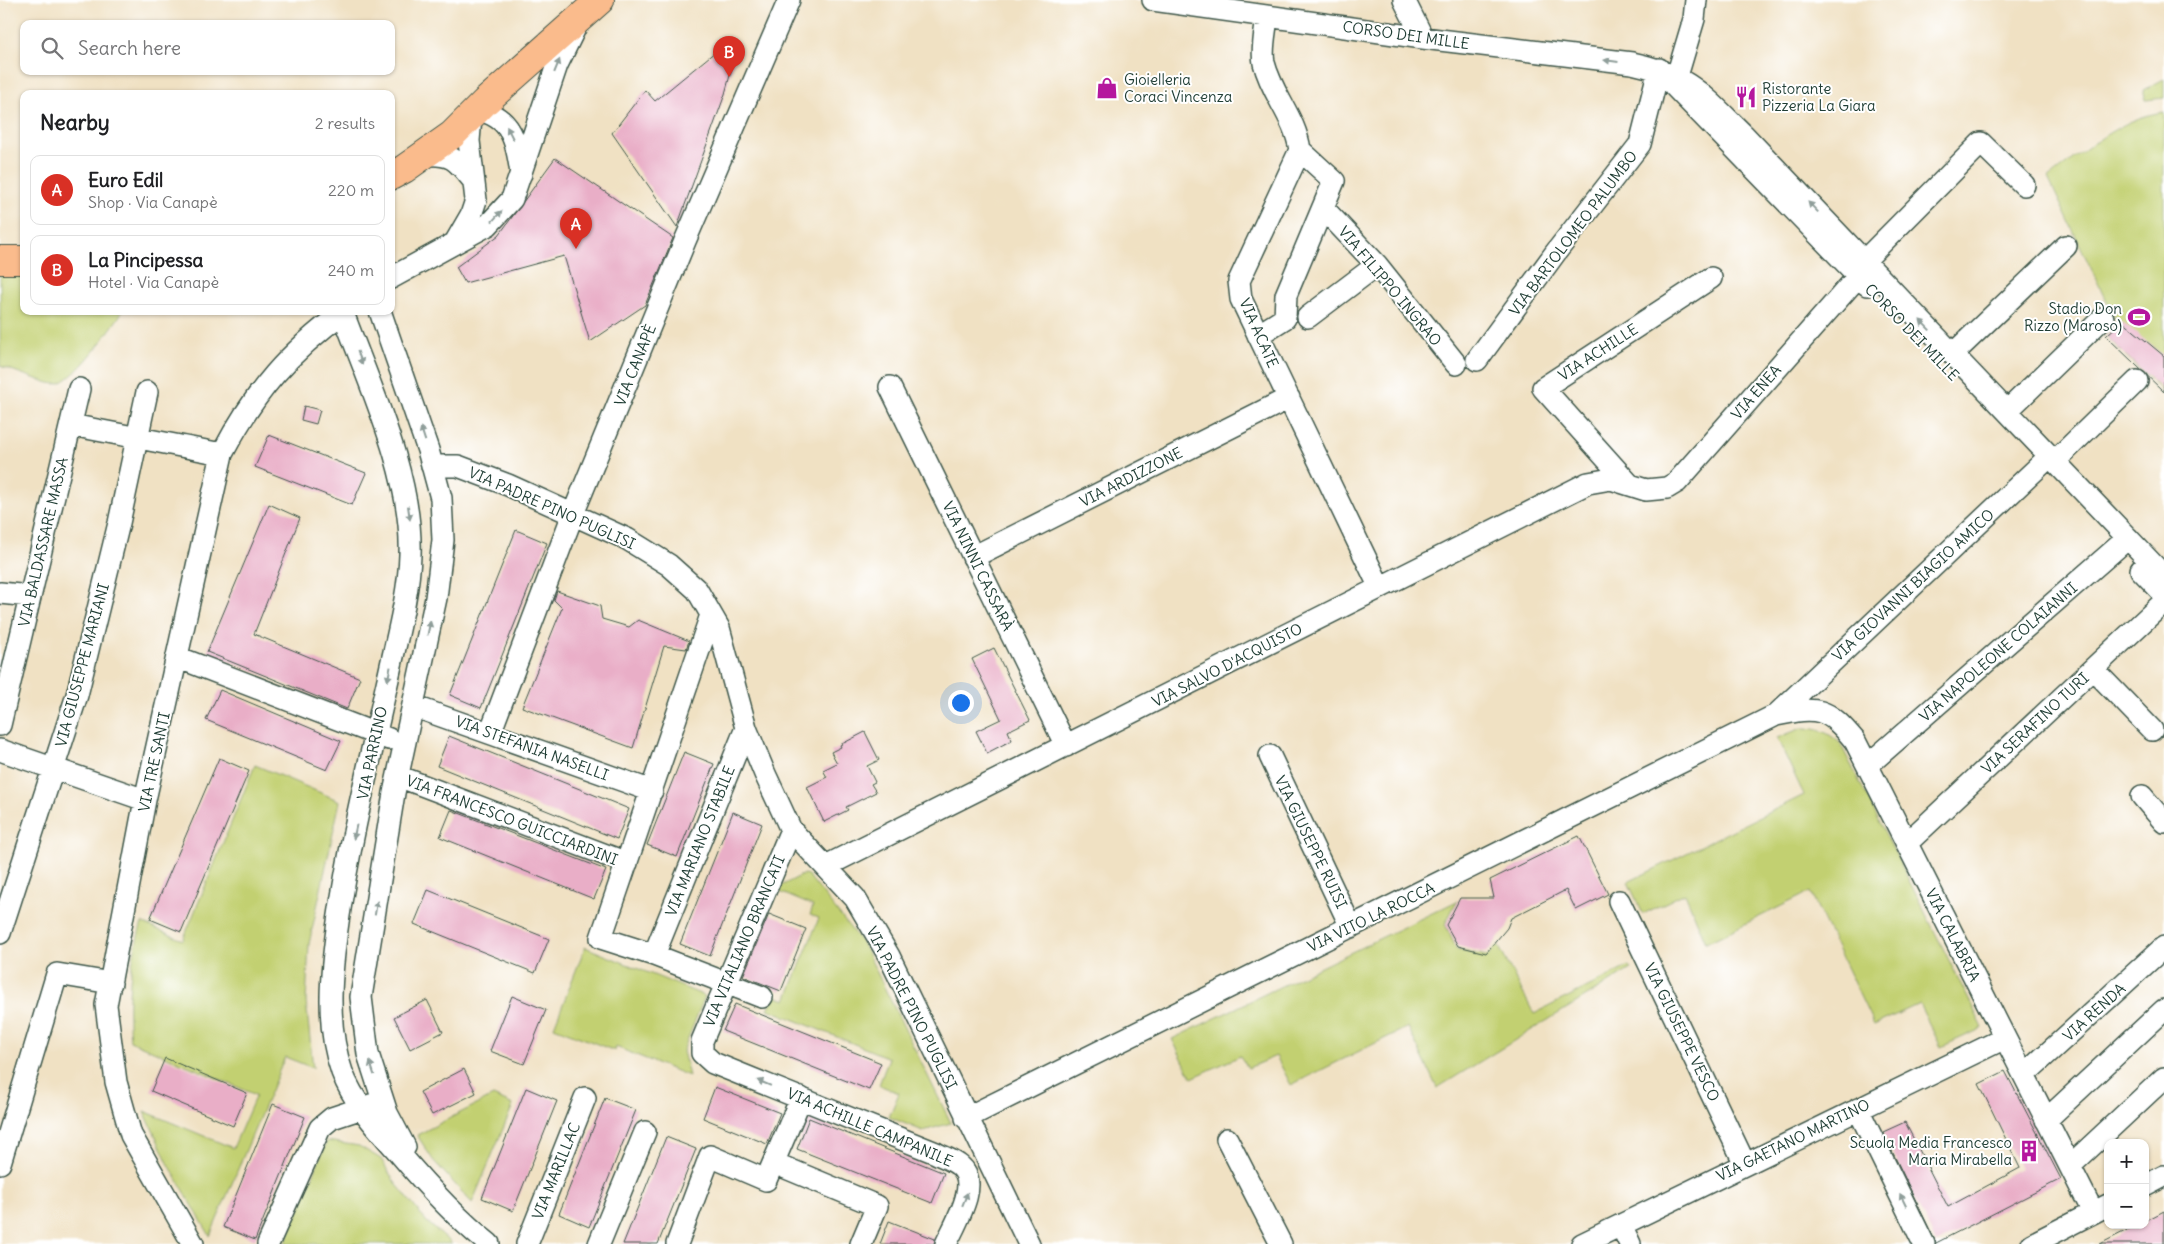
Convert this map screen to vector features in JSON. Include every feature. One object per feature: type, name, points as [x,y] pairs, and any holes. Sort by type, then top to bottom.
[{"type":"main road","points":[[395,173],[452,135],[600,0]]},
{"type":"main road","points":[[0,260],[20,260]]},
{"type":"street","name":"VIA CANAPÈ","points":[[490,733],[573,514],[685,242],[789,0]]},
{"type":"street","name":"CORSO DEI MILLE","points":[[1153,0],[1423,38],[1632,63],[1668,72],[1698,91],[1743,134],[1863,267],[2123,542],[2164,594]]},
{"type":"street","points":[[1404,0],[1423,38]]},
{"type":"street","name":"VIA BARTOLOMEO PALUMBO","points":[[1477,360],[1556,252],[1640,144],[1668,72],[1694,19],[1696,0]]},
{"type":"street","points":[[1258,335],[1285,318],[1286,295],[1334,181],[1300,150],[1297,133],[1269,79],[1263,61],[1267,16]]},
{"type":"street","points":[[395,276],[488,225],[512,198],[557,65],[579,20]]},
{"type":"street","points":[[456,241],[472,215],[476,200],[469,141],[474,114],[488,112],[500,118],[510,131],[518,152],[521,174]]},
{"type":"street","name":"VIA ENEA","points":[[1630,486],[1646,490],[1667,488],[1677,482],[1863,267],[1981,144],[2024,185]]},
{"type":"street","name":"VIA ACATE","points":[[1300,150],[1238,282],[1242,299],[1258,335],[1380,588]]},
{"type":"street","points":[[424,155],[443,154],[459,162],[472,179]]},
{"type":"street","name":"VIA FILIPPO INGRAO","points":[[1323,208],[1377,265],[1456,364]]},
{"type":"street","points":[[1953,354],[2066,246]]},
{"type":"street","points":[[1308,317],[1377,265]]},
{"type":"street","name":"CORSO DEI MILLE","points":[[1863,267],[1953,354],[2007,411],[2048,461]]},
{"type":"street","name":"VIA ACHILLE","points":[[1630,486],[1544,388],[1711,278]]},
{"type":"street","name":"VIA TRE SANTI","points":[[193,1244],[131,1135],[116,1082],[106,1005],[145,800],[222,454],[243,414],[276,371],[315,333],[340,315]]},
{"type":"street","name":"VIA PARRINO","points":[[345,315],[395,456],[406,495],[410,526],[410,557],[406,586],[344,885],[332,965],[331,994],[334,1039],[342,1073],[361,1109],[420,1177],[470,1230],[489,1244]]},
{"type":"street","name":"VIA PARRINO","points":[[381,315],[408,387],[432,466],[440,498],[443,540],[436,598],[398,776],[361,997],[368,1054],[383,1100],[420,1177]]},
{"type":"street","points":[[2007,411],[2102,318]]},
{"type":"street","name":"VIA GIOVANNI BIAGIO AMICO","points":[[1776,715],[2048,461],[2137,381]]},
{"type":"street","name":"VIA NINNI CASSARÀ","points":[[890,387],[1066,746]]},
{"type":"street","name":"VIA BALDASSARE MASSA","points":[[0,725],[8,660],[30,596],[79,388]]},
{"type":"street","name":"VIA GIUSEPPE MARIANI","points":[[0,933],[77,695],[147,392]]},
{"type":"street","name":"VIA ARDIZZONE","points":[[973,557],[1289,398]]},
{"type":"street","points":[[71,425],[222,454]]},
{"type":"street","name":"VIA PADRE PINO PUGLISI","points":[[432,466],[458,466],[508,485],[627,539],[669,565],[697,590],[719,628],[746,728],[791,830],[854,898],[889,956],[966,1118],[1029,1244]]},
{"type":"street","name":"VIA SALVO D'ACQUISTO","points":[[826,866],[1588,483],[1611,478],[1630,486]]},
{"type":"street","name":"CORSO DEI MILLE","points":[[2123,542],[2164,576]]},
{"type":"street","name":"VIA NAPOLEONE COLAIANNI","points":[[1868,765],[2123,542]]},
{"type":"street","points":[[0,593],[30,596]]},
{"type":"street","name":"VIA SERAFINO TURI","points":[[1907,843],[2164,602]]},
{"type":"street","points":[[712,615],[601,938],[654,955],[762,997]]},
{"type":"street","points":[[177,657],[405,744]]},
{"type":"street","points":[[2093,669],[2152,730]]},
{"type":"street","name":"VIA STEFANIA NASELLI","points":[[413,706],[652,791]]},
{"type":"street","name":"VIA CALABRIA","points":[[1776,715],[1803,709],[1823,711],[1838,720],[1856,741],[2046,1120],[2070,1166],[2100,1209]]},
{"type":"street","name":"VIA VITO LA ROCCA","points":[[966,1118],[1776,715]]},
{"type":"street","name":"VIA MARIANO STABILE","points":[[654,955],[746,728]]},
{"type":"street","points":[[0,750],[145,800]]},
{"type":"street","name":"VIA GIUSEPPE RUISI","points":[[1270,756],[1351,926]]},
{"type":"street","name":"VIA FRANCESCO GUICCIARDINI","points":[[398,776],[627,863]]},
{"type":"street","points":[[2142,796],[2164,822]]},
{"type":"street","name":"VIA VITALIANO BRANCATI","points":[[702,1053],[702,1041],[791,830]]},
{"type":"street","name":"VIA GIUSEPPE VESCO","points":[[1619,901],[1745,1164]]},
{"type":"street","name":"VIA RENDA","points":[[2024,1076],[2164,947]]},
{"type":"street","points":[[0,1163],[57,974],[111,983]]},
{"type":"street","points":[[2046,1120],[2164,1010]]},
{"type":"street","name":"VIA GAETANO MARTINO","points":[[1582,1244],[2005,1038]]},
{"type":"street","name":"VIA ACHILLE CAMPANILE","points":[[702,1053],[713,1063],[936,1153],[960,1166],[968,1176],[969,1189],[946,1244]]},
{"type":"street","points":[[2070,1166],[2164,1078]]},
{"type":"street","name":"VIA MARILLAC","points":[[528,1244],[585,1098]]},
{"type":"street","points":[[677,1244],[710,1156],[766,1180],[801,1098]]},
{"type":"street","points":[[268,1244],[320,1128],[332,1118],[383,1100]]},
{"type":"street","points":[[1858,1109],[1924,1244]]},
{"type":"street","points":[[599,1244],[645,1132]]},
{"type":"street","points":[[1227,1139],[1281,1244]]},
{"type":"street","points":[[774,1162],[877,1206],[862,1244]]},
{"type":"street","points":[[2149,1184],[2164,1176]]},
{"type":"street","points":[[2032,1244],[2100,1209]]},
{"type":"street","points":[[1621,1225],[1630,1244]]},
{"type":"green space","points":[[2164,79],[2164,98],[2146,100],[2143,90]]},
{"type":"green space","points":[[2164,112],[2164,394],[2106,336],[2118,325],[2048,178],[2088,147],[2117,128],[2148,115]]},
{"type":"green space","points":[[0,273],[20,274],[20,315],[120,315],[92,354],[63,382],[55,384],[0,366]]},
{"type":"green space","points":[[1802,728],[1823,731],[1840,743],[1983,1028],[1941,1047],[1919,1004],[1874,1025],[1810,892],[1706,943],[1685,893],[1643,914],[1628,882],[1804,795],[1777,738]]},
{"type":"green space","points":[[255,765],[340,801],[309,944],[306,1001],[313,1068],[285,1057],[210,1236],[168,1163],[144,1111],[233,1148],[256,1095],[130,1041],[130,982],[134,952],[142,923],[183,940]]},
{"type":"green space","points":[[804,874],[808,875],[863,944],[951,1123],[923,1131],[889,1117],[899,1093],[879,1085],[889,1058],[768,1009],[775,996],[786,1000],[819,918],[810,915],[813,906],[780,892],[779,887]]},
{"type":"green space","points":[[1457,901],[1445,924],[1457,950],[1487,956],[1498,945],[1534,1014],[1629,966],[1631,969],[1437,1088],[1408,1027],[1291,1085],[1276,1056],[1248,1068],[1240,1056],[1192,1078],[1172,1039]]},
{"type":"green space","points":[[585,947],[705,996],[683,1051],[689,1076],[616,1047],[615,1051],[554,1027]]},
{"type":"green space","points":[[493,1096],[513,1105],[472,1203],[433,1160],[417,1135]]},
{"type":"green space","points":[[327,1141],[359,1146],[381,1159],[394,1181],[426,1221],[452,1244],[285,1244]]},
{"type":"building","points":[[721,47],[734,60],[725,94],[677,227],[612,133],[645,90],[655,101]]},
{"type":"building","points":[[555,158],[673,238],[645,305],[590,342],[564,256],[465,283],[456,267],[499,235]]},
{"type":"building","points":[[2122,321],[2164,356],[2164,392],[2106,336]]},
{"type":"building","points":[[304,406],[320,410],[316,424],[301,420]]},
{"type":"building","points":[[269,435],[366,473],[352,505],[255,467]]},
{"type":"building","points":[[269,504],[300,518],[254,634],[360,678],[347,709],[207,652]]},
{"type":"building","points":[[516,530],[547,543],[481,708],[450,695]]},
{"type":"building","points":[[557,591],[600,606],[602,619],[629,627],[638,620],[689,641],[686,649],[664,646],[633,748],[522,707],[562,608],[554,600]]},
{"type":"building","points":[[994,648],[1030,720],[1008,731],[1012,740],[987,753],[976,731],[1001,719],[972,659]]},
{"type":"building","points":[[220,690],[341,741],[327,770],[206,720]]},
{"type":"building","points":[[865,732],[879,760],[867,766],[875,782],[871,784],[876,792],[846,807],[848,810],[824,822],[807,787],[827,777],[823,770],[837,763],[831,752]]},
{"type":"building","points":[[449,736],[629,809],[617,839],[437,766]]},
{"type":"building","points":[[684,752],[714,764],[677,857],[647,845]]},
{"type":"building","points":[[219,758],[249,771],[181,932],[150,919]]},
{"type":"building","points":[[451,810],[606,870],[594,899],[440,837]]},
{"type":"building","points":[[733,812],[762,824],[710,956],[680,944]]},
{"type":"building","points":[[1579,836],[1608,894],[1576,910],[1566,890],[1511,918],[1507,928],[1486,953],[1458,946],[1446,925],[1460,898],[1494,898],[1490,880]]},
{"type":"building","points":[[428,890],[549,939],[535,973],[414,924]]},
{"type":"building","points":[[769,914],[806,929],[781,991],[743,976]]},
{"type":"building","points":[[512,996],[546,1010],[524,1064],[490,1051]]},
{"type":"building","points":[[427,1000],[443,1032],[410,1049],[394,1017]]},
{"type":"building","points":[[735,1004],[881,1063],[869,1090],[723,1031]]},
{"type":"building","points":[[165,1058],[247,1093],[233,1126],[151,1091]]},
{"type":"building","points":[[464,1069],[476,1093],[432,1115],[420,1092]]},
{"type":"building","name":"Scuola Media Francesco Maria Mirabella","points":[[2005,1071],[2061,1179],[1936,1243],[1883,1132],[1905,1122],[1948,1207],[2020,1168],[1979,1084]]},
{"type":"building","points":[[715,1087],[780,1113],[767,1144],[703,1118]]},
{"type":"building","points":[[526,1088],[557,1101],[513,1211],[482,1198]]},
{"type":"building","points":[[605,1098],[636,1110],[589,1227],[559,1214]]},
{"type":"building","points":[[273,1104],[305,1117],[255,1240],[223,1227]]},
{"type":"building","points":[[809,1118],[944,1173],[932,1203],[797,1149]]},
{"type":"building","points":[[666,1137],[696,1149],[658,1244],[623,1244]]},
{"type":"building","points":[[2164,1211],[2164,1244],[2100,1244],[2129,1229],[2149,1229],[2149,1219]]},
{"type":"building","points":[[889,1221],[935,1239],[934,1244],[880,1244]]},
{"type":"place","name":"La Pincipessa","points":[[729,77]]},
{"type":"place","name":"Gioielleria Coraci Vincenza","points":[[1107,88]]},
{"type":"place","name":"Ristorante Pizzeria La Giara","points":[[1746,97]]},
{"type":"place","name":"Euro Edil","points":[[576,249]]},
{"type":"place","name":"Stadio Don Rizzo (Maroso)","points":[[2139,317]]},
{"type":"place","name":"Scuola Media Francesco Maria Mirabella","points":[[2029,1151]]}]
